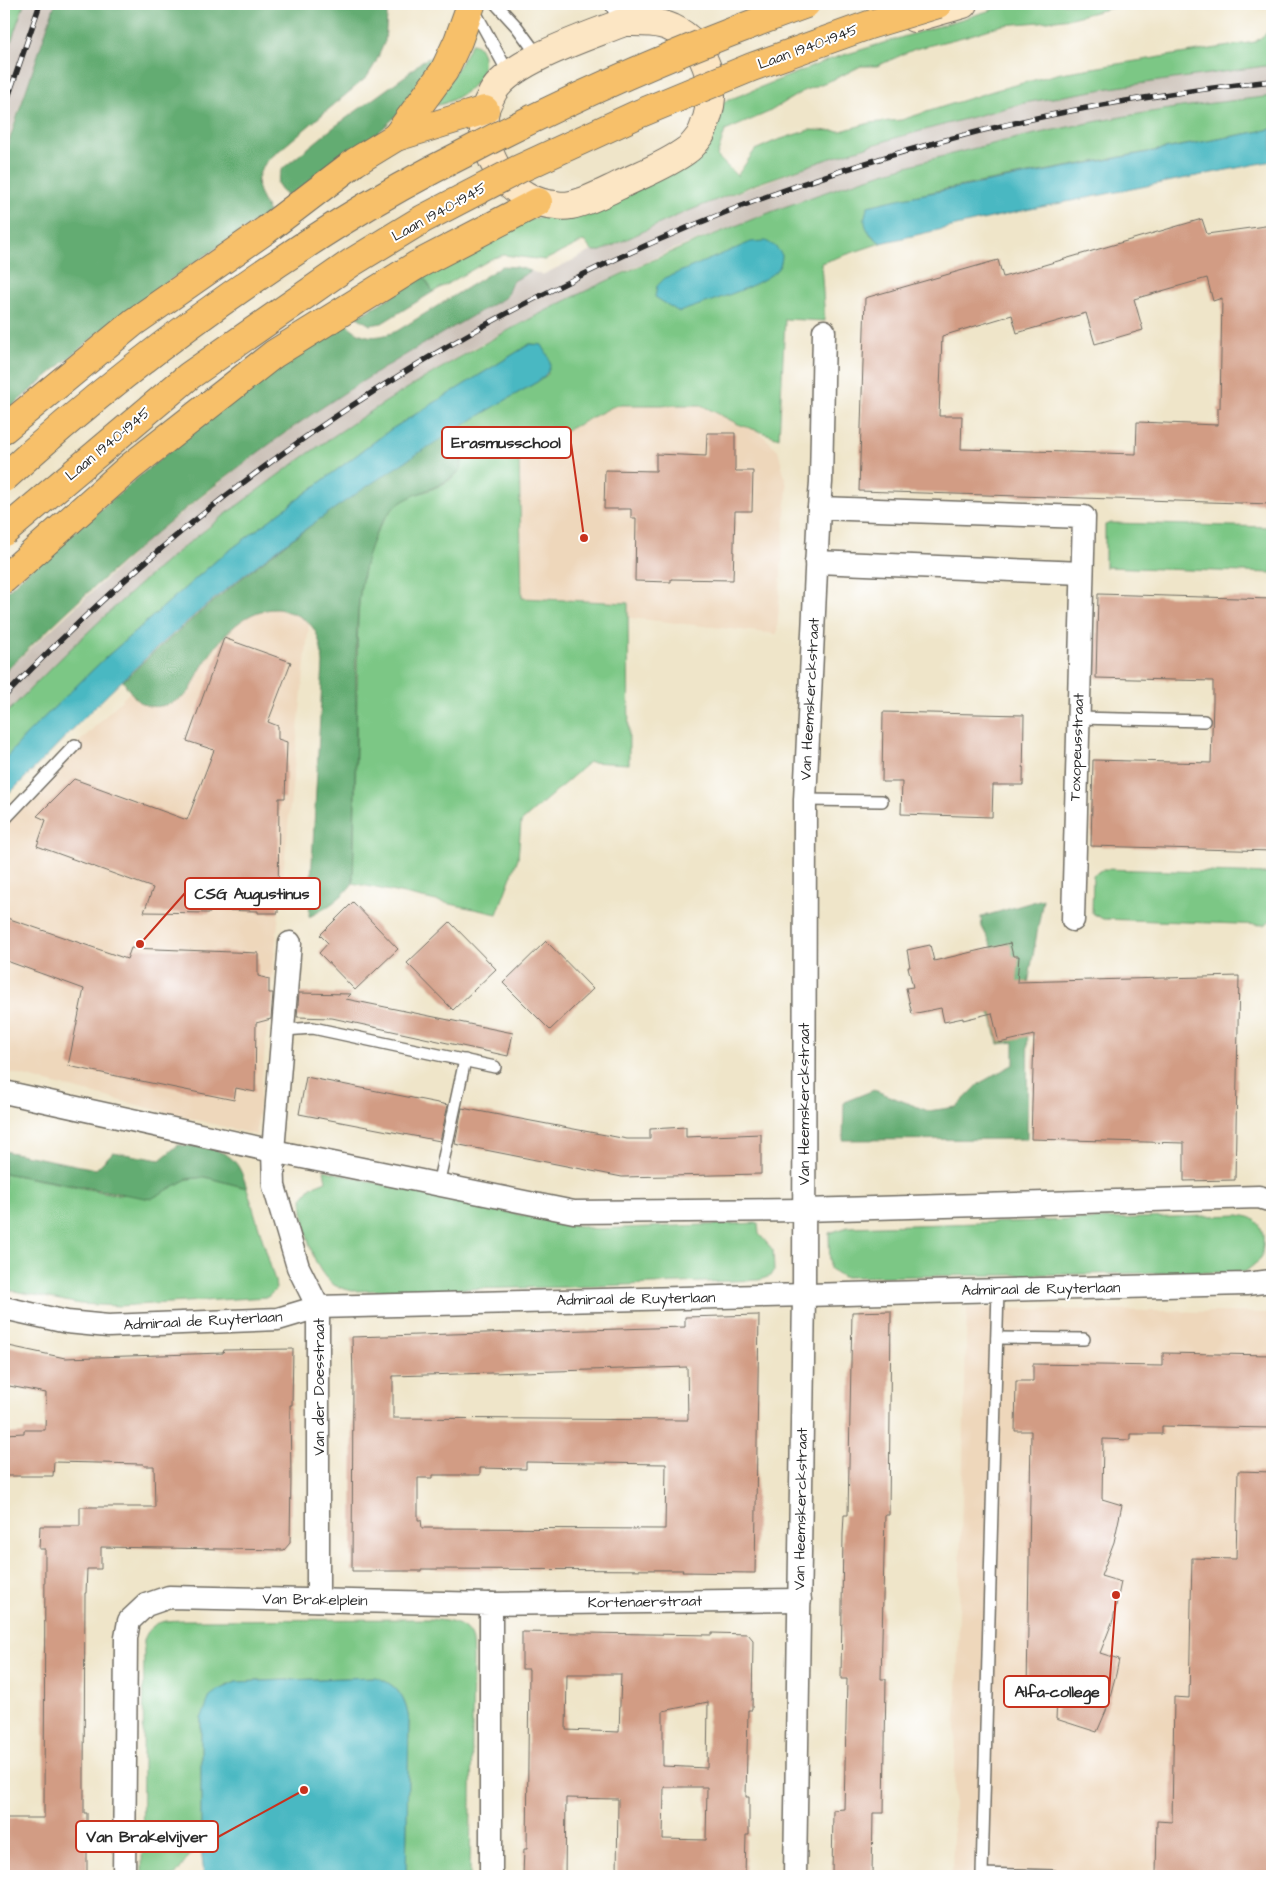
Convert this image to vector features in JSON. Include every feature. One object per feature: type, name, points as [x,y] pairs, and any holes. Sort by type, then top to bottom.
[{"type":"highway","points":[[396,137],[444,70],[458,41],[480,4]]},
{"type":"highway","points":[[4,478],[103,392],[182,330],[343,221],[425,174],[522,123],[724,34],[806,4]]},
{"type":"highway","name":"Laan 1940-1945","points":[[4,532],[189,376],[351,264],[424,219],[519,169],[636,116],[752,67],[869,24],[938,4]]},
{"type":"highway","points":[[4,429],[134,322],[266,230],[355,162],[396,137],[485,110]]},
{"type":"highway","points":[[4,578],[129,468],[266,360],[342,310],[417,265],[538,202]]},
{"type":"main road","points":[[692,42],[800,4]]},
{"type":"main road","name":"Laan 1940-1945","points":[[711,92],[788,60],[878,28],[963,4]]},
{"type":"main road","points":[[620,13],[672,28],[692,42],[703,58],[711,78],[711,92],[709,112],[702,134],[689,149],[671,160],[598,195],[572,205],[538,202],[513,186],[494,166],[484,127],[485,110],[494,89],[509,74],[620,13]]},
{"type":"street","name":"Van Heemskerckstraat","points":[[795,1876],[804,1295],[806,800],[816,562],[822,482],[824,331]]},
{"type":"street","name":"Toxopeusstraat","points":[[819,508],[1084,517],[1073,920]]},
{"type":"street","points":[[816,562],[1082,573]]},
{"type":"street","points":[[273,1151],[290,943]]},
{"type":"street","points":[[4,1092],[273,1151],[574,1212],[804,1210],[1259,1197],[1272,1201]]},
{"type":"street","name":"Van der Doesstraat","points":[[273,1151],[274,1186],[298,1267],[318,1307],[318,1600]]},
{"type":"street","name":"Admiraal de Ruyterlaan","points":[[4,1308],[67,1322],[108,1326],[278,1319],[318,1307],[1246,1284],[1272,1281]]},
{"type":"street","name":"Van Brakelplein","points":[[124,1876],[126,1638],[129,1621],[146,1605],[169,1597],[491,1604]]},
{"type":"street","name":"Kortenaerstraat","points":[[491,1604],[800,1600]]},
{"type":"street","points":[[491,1604],[491,1876]]},
{"type":"lane","points":[[480,4],[517,27],[539,57]]},
{"type":"lane","points":[[480,4],[509,74]]},
{"type":"lane","points":[[1078,718],[1204,721]]},
{"type":"lane","points":[[4,820],[75,745]]},
{"type":"lane","points":[[806,800],[882,801]]},
{"type":"lane","points":[[284,1030],[313,1028],[495,1067]]},
{"type":"lane","points":[[438,1185],[465,1060]]},
{"type":"lane","points":[[998,1290],[982,1874],[1054,1876]]},
{"type":"lane","points":[[997,1338],[1084,1339]]},
{"type":"shaded area","points":[[24,4],[55,4],[4,152],[4,62]]},
{"type":"shaded area","points":[[1272,65],[1272,96],[1152,111],[1052,130],[948,155],[859,181],[797,202],[674,249],[479,345],[412,385],[208,527],[141,583],[77,643],[4,716],[4,673],[148,540],[256,454],[329,403],[411,351],[506,297],[512,282],[531,271],[542,275],[592,251],[601,251],[685,212],[828,159],[895,138],[1024,103],[1110,88]]},
{"type":"shaded area","points":[[603,350],[739,413],[778,450],[787,486],[777,634],[367,589]]},
{"type":"shaded area","points":[[269,579],[312,595],[256,1135],[4,1071],[4,817],[182,640]]},
{"type":"shaded area","points":[[967,1308],[1272,1313],[1272,1876],[952,1876]]},
{"type":"green space","points":[[4,4],[24,4],[4,62]]},
{"type":"green space","points":[[55,4],[388,4],[385,41],[367,77],[268,160],[263,167],[259,174],[258,186],[261,198],[269,212],[181,272],[102,330],[4,413],[4,156]]},
{"type":"green space","points":[[1011,4],[1127,4],[1071,18],[1003,25],[915,49],[877,66],[861,66],[803,91],[769,112],[725,131],[717,156],[737,176],[755,150],[809,130],[841,131],[870,123],[901,120],[996,90],[1061,73],[1255,42],[1272,29],[1272,65],[1110,88],[1024,103],[895,138],[756,184],[681,214],[601,251],[592,251],[584,241],[545,260],[504,255],[493,258],[433,292],[424,277],[526,221],[629,192],[721,103],[831,59]]},
{"type":"green space","points":[[472,43],[478,46],[482,53],[484,61],[481,75],[467,91],[454,99],[436,105]]},
{"type":"green space","points":[[436,55],[424,79],[409,101],[382,129],[352,154],[288,199],[277,183],[282,169],[422,61]]},
{"type":"green space","points":[[1272,96],[1272,129],[946,189],[868,206],[870,234],[881,243],[821,263],[825,321],[785,319],[779,438],[738,424],[701,405],[616,405],[519,455],[522,598],[628,603],[629,764],[589,762],[521,822],[518,858],[497,914],[353,883],[359,603],[368,553],[373,539],[385,518],[405,500],[443,484],[458,473],[462,460],[461,452],[450,432],[548,374],[542,345],[530,344],[390,430],[218,559],[104,659],[27,734],[4,760],[4,716],[87,633],[165,562],[303,457],[362,417],[483,344],[545,311],[608,280],[738,225],[817,195],[925,161],[1026,136],[1125,116]]},
{"type":"green space","points":[[502,266],[517,267],[531,271],[512,282],[506,297],[442,333],[347,391],[286,432],[223,479],[158,531],[95,586],[4,673],[4,594],[37,563],[213,414],[346,323],[358,333],[370,336],[383,336],[397,331]]},
{"type":"green space","points":[[424,277],[433,292],[382,323],[370,325],[357,317]]},
{"type":"green space","points":[[450,432],[462,453],[461,469],[443,483],[414,495],[396,506],[388,514],[375,534],[367,558],[361,586],[356,644],[353,883],[333,903],[309,917],[323,663],[319,639],[312,627],[300,617],[279,609],[264,610],[252,614],[231,629],[222,639],[206,660],[187,694],[162,706],[154,707],[142,703],[132,694],[123,681],[207,606],[296,536],[368,484]]},
{"type":"green space","points":[[1111,523],[1272,527],[1272,573],[1105,567],[1105,525]]},
{"type":"green space","points":[[1104,869],[1272,874],[1272,919],[1265,925],[1103,919],[1092,913],[1093,875]]},
{"type":"green space","points":[[1043,899],[1028,984],[1027,1139],[843,1140],[844,1102],[874,1090],[928,1111],[956,1107],[980,1083],[1014,1064],[1014,1042],[998,1044],[990,1014],[993,948],[982,927],[981,917]]},
{"type":"green space","points":[[178,1145],[208,1148],[230,1157],[239,1168],[247,1188],[205,1177],[187,1179],[151,1199],[4,1173],[4,1151],[96,1169],[113,1152],[160,1160]]},
{"type":"green space","points":[[324,1170],[453,1202],[595,1229],[758,1223],[759,1234],[773,1250],[774,1271],[771,1276],[759,1280],[570,1287],[352,1291],[334,1285],[326,1278],[319,1269],[306,1233],[302,1198],[311,1187],[326,1181]]},
{"type":"green space","points":[[4,1173],[119,1195],[171,1187],[187,1179],[205,1177],[247,1188],[276,1289],[268,1297],[119,1306],[80,1304],[4,1289]]},
{"type":"green space","points":[[1239,1215],[1255,1220],[1263,1234],[1261,1259],[1245,1272],[843,1277],[830,1269],[829,1233],[848,1227]]},
{"type":"green space","points":[[430,1619],[448,1621],[459,1625],[468,1632],[472,1642],[470,1876],[406,1876],[408,1713],[403,1699],[395,1688],[375,1677],[236,1682],[226,1686],[201,1719],[201,1846],[191,1854],[175,1876],[142,1876],[144,1640],[151,1628],[160,1622],[184,1620]]},
{"type":"water","points":[[1272,129],[1272,161],[1026,210],[881,243],[868,231],[865,223],[868,206],[898,199]]},
{"type":"water","points":[[766,241],[776,247],[782,258],[779,267],[762,280],[733,293],[679,312],[655,297],[657,286],[665,278],[751,242]]},
{"type":"water","points":[[530,344],[542,345],[550,361],[549,369],[543,377],[442,438],[349,498],[216,597],[130,673],[4,799],[4,760],[27,734],[104,659],[218,559],[390,430]]},
{"type":"water","points":[[375,1677],[395,1688],[403,1699],[408,1713],[406,1876],[204,1876],[201,1846],[201,1719],[210,1696],[236,1682]]},
{"type":"building","points":[[1202,219],[1207,234],[1272,225],[1272,504],[859,491],[865,298],[998,260],[1003,277]],"holes":[[[1207,278],[1213,301],[1222,298],[1218,425],[1137,422],[1136,454],[961,449],[962,416],[939,416],[942,336],[1012,315],[1017,333],[1086,313],[1095,344],[1143,330],[1134,299]]]},
{"type":"building","points":[[707,433],[735,433],[735,471],[753,471],[752,511],[735,511],[733,580],[671,579],[671,582],[635,581],[636,518],[631,518],[631,509],[604,509],[605,470],[656,471],[656,454],[706,456]]},
{"type":"building","points":[[1098,594],[1272,599],[1272,851],[1091,846],[1093,760],[1211,763],[1213,702],[1213,681],[1096,678]]},
{"type":"building","points":[[224,638],[291,662],[268,722],[278,726],[278,739],[287,742],[285,798],[279,798],[278,913],[210,910],[210,913],[144,912],[153,888],[37,846],[46,820],[37,816],[74,779],[187,820],[214,750],[187,741]]},
{"type":"building","points":[[883,712],[1024,715],[1023,785],[993,785],[992,817],[901,814],[902,782],[882,782]]},
{"type":"building","points":[[353,902],[398,949],[355,990],[319,953],[328,943],[320,935]]},
{"type":"building","points":[[4,917],[127,959],[131,948],[258,953],[258,976],[269,979],[269,993],[273,993],[271,1019],[256,1023],[255,1092],[236,1088],[234,1100],[68,1066],[84,989],[4,960]]},
{"type":"building","points":[[450,922],[496,969],[453,1010],[407,963]]},
{"type":"building","points":[[546,941],[593,989],[550,1030],[503,983]]},
{"type":"building","points":[[1010,943],[1013,956],[1019,956],[1017,982],[1239,976],[1235,1180],[1184,1181],[1184,1143],[1031,1139],[1034,1035],[999,1043],[992,1013],[963,1020],[963,1018],[944,1022],[941,1008],[912,1014],[906,988],[913,987],[908,967],[910,967],[907,950],[930,945],[934,961]]},
{"type":"building","points":[[299,993],[351,994],[346,999],[513,1033],[508,1056],[332,1018],[297,1017]]},
{"type":"building","points":[[306,1077],[448,1105],[440,1141],[299,1114]]},
{"type":"building","points":[[462,1108],[627,1139],[650,1139],[650,1129],[686,1127],[686,1137],[761,1134],[761,1174],[622,1177],[455,1144]]},
{"type":"building","points":[[891,1311],[889,1515],[885,1515],[881,1679],[886,1679],[884,1813],[873,1813],[872,1876],[832,1876],[833,1810],[844,1809],[847,1679],[841,1679],[843,1534],[844,1515],[848,1515],[852,1312]]},
{"type":"building","points":[[759,1315],[755,1573],[682,1572],[683,1570],[421,1569],[421,1571],[352,1571],[352,1337],[685,1327],[685,1317]],"holes":[[[687,1367],[688,1420],[393,1418],[393,1376]],[[526,1462],[666,1464],[665,1529],[422,1528],[421,1520],[418,1520],[418,1478],[433,1478],[433,1475],[480,1475],[480,1468],[526,1469]]]},
{"type":"building","points":[[4,1345],[65,1358],[223,1353],[224,1350],[293,1349],[292,1405],[290,1405],[290,1543],[284,1550],[101,1547],[101,1569],[87,1569],[85,1593],[84,1813],[87,1813],[87,1876],[4,1876],[4,1818],[44,1818],[45,1549],[39,1549],[40,1526],[80,1526],[80,1507],[155,1507],[154,1466],[144,1466],[143,1464],[54,1462],[53,1476],[4,1476],[4,1434],[24,1433],[24,1430],[45,1430],[46,1393],[4,1385]]},
{"type":"building","points":[[1163,1353],[1272,1355],[1272,1428],[1162,1426],[1162,1434],[1130,1434],[1130,1440],[1103,1439],[1102,1499],[1122,1505],[1114,1542],[1101,1576],[1121,1582],[1113,1620],[1100,1653],[1119,1659],[1106,1711],[1097,1732],[1056,1719],[1057,1699],[1027,1690],[1031,1431],[1015,1431],[1016,1381],[1033,1381],[1033,1364],[1163,1366]]},
{"type":"building","points":[[1238,1471],[1272,1472],[1272,1876],[1156,1876],[1157,1821],[1172,1822],[1174,1697],[1189,1698],[1192,1558],[1236,1559]]},
{"type":"building","points":[[522,1632],[748,1634],[753,1640],[752,1710],[748,1710],[746,1797],[749,1797],[749,1835],[746,1835],[745,1876],[617,1876],[618,1799],[566,1798],[565,1876],[523,1876],[524,1849],[527,1849],[529,1669],[522,1669]],"holes":[[[567,1674],[621,1674],[619,1732],[566,1730]],[[708,1702],[707,1768],[663,1766],[663,1711]],[[664,1787],[707,1787],[706,1840],[663,1839]]]},
{"type":"railway","points":[[4,109],[40,4]]},
{"type":"railway","points":[[4,697],[124,581],[187,527],[252,476],[330,420],[411,368],[494,320],[579,276],[666,237],[755,201],[846,169],[938,142],[979,131],[1104,105],[1188,91],[1272,81]]},
{"type":"place","name":"Erasmusschool","points":[[584,538]]},
{"type":"place","name":"CSG Augustinus","points":[[140,944]]},
{"type":"place","name":"Alfa-college","points":[[1116,1595]]},
{"type":"place","name":"Van Brakelvijver","points":[[304,1790]]}]
